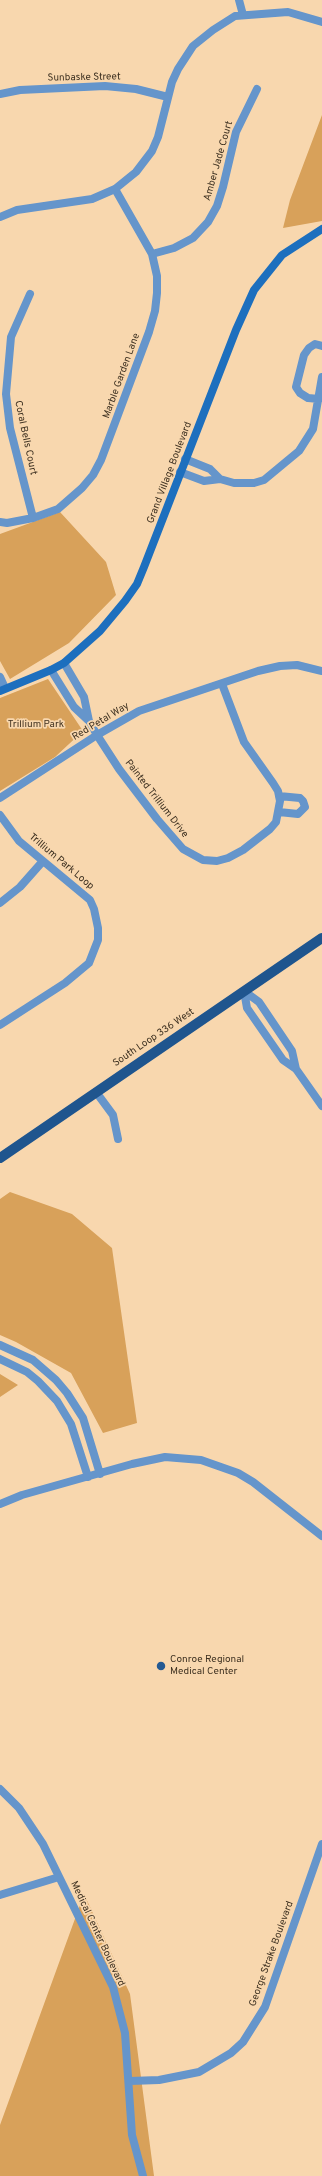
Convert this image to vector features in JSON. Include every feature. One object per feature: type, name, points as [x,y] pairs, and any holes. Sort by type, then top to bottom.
[{"type":"main road","name":"South Loop 336 West","points":[[2,1156],[322,938]]},
{"type":"street","points":[[239,0],[243,15]]},
{"type":"street","points":[[0,218],[18,210],[80,202],[115,189],[136,172],[152,151],[163,121],[168,97],[178,69],[193,46],[213,30],[235,16],[288,12],[322,22]]},
{"type":"street","name":"Sunbaske Street","points":[[0,94],[20,90],[105,86],[136,89],[168,97]]},
{"type":"street","name":"Amber Jade Court","points":[[152,254],[174,248],[187,241],[208,222],[217,206],[223,187],[236,132],[257,89]]},
{"type":"street","name":"Marble Garden Lane","points":[[2,525],[33,518],[58,509],[69,500],[93,475],[101,460],[155,311],[157,276],[152,254],[115,189]]},
{"type":"street","name":"Grand Village Boulevard","points":[[3,690],[64,663],[100,631],[114,616],[137,584],[236,330],[254,290],[282,255],[322,229]]},
{"type":"street","name":"Coral Bells Court","points":[[30,294],[11,337],[6,394],[10,428],[33,518]]},
{"type":"street","points":[[319,399],[308,398],[300,393],[296,387],[304,355],[309,348],[315,344],[322,346]]},
{"type":"street","points":[[180,472],[204,481],[220,479],[234,483],[254,483],[264,480],[273,474],[299,451],[312,429],[319,399],[322,376]]},
{"type":"street","points":[[185,459],[210,469],[220,479]]},
{"type":"street","name":"Painted Trillium Drive","points":[[64,663],[84,697],[89,721]]},
{"type":"street","name":"Red Petal Way","points":[[0,798],[97,735],[139,711],[280,666],[297,665],[322,671]]},
{"type":"street","name":"Painted Trillium Drive","points":[[51,670],[74,707],[89,721],[119,768],[157,819],[183,849],[203,860],[217,861],[228,858],[243,850],[270,829],[276,822],[279,812],[279,796],[273,783],[244,742],[222,684]]},
{"type":"street","points":[[0,677],[3,690]]},
{"type":"street","points":[[279,796],[300,798],[305,807],[298,814],[279,812]]},
{"type":"street","name":"Trillium Park Loop","points":[[0,815],[19,841],[90,900],[97,918],[98,940],[90,963],[79,973],[0,1025]]},
{"type":"street","points":[[0,903],[20,887],[43,861]]},
{"type":"street","points":[[244,991],[247,1008],[283,1060],[296,1069],[322,1106]]},
{"type":"street","points":[[244,991],[259,1002],[292,1051],[296,1069]]},
{"type":"street","points":[[96,1092],[114,1115],[118,1139]]},
{"type":"street","points":[[0,1345],[33,1360],[56,1380],[67,1393],[83,1418],[100,1474]]},
{"type":"street","points":[[0,1359],[27,1372],[57,1401],[71,1424],[88,1477]]},
{"type":"street","points":[[0,1504],[22,1495],[165,1457],[201,1460],[219,1465],[253,1482],[322,1536]]},
{"type":"street","name":"Medical Center Boulevard","points":[[0,1789],[30,1824],[60,1877],[113,1987],[125,2033],[130,2081],[132,2135],[143,2176]]},
{"type":"street","name":"George Strake Boulevard","points":[[130,2081],[159,2080],[200,2072],[226,2057],[242,2042],[264,2007],[322,1844]]},
{"type":"street","points":[[0,1895],[60,1877]]},
{"type":"green space","points":[[322,115],[322,221],[283,228],[290,200]]},
{"type":"green space","points":[[60,512],[106,562],[116,595],[69,643],[10,679],[0,661],[0,534]]},
{"type":"green space","name":"Trillium Park","points":[[48,679],[83,731],[55,757],[0,791],[0,698]]},
{"type":"green space","points":[[10,1192],[72,1214],[112,1248],[137,1423],[103,1433],[71,1373],[16,1342],[0,1335],[0,1199]]},
{"type":"green space","points":[[0,1374],[18,1385],[0,1397]]},
{"type":"green space","points":[[84,1894],[130,1994],[154,2176],[0,2176],[0,2125]]},
{"type":"place","name":"Conroe Regional Medical Center","points":[[161,1666]]}]
